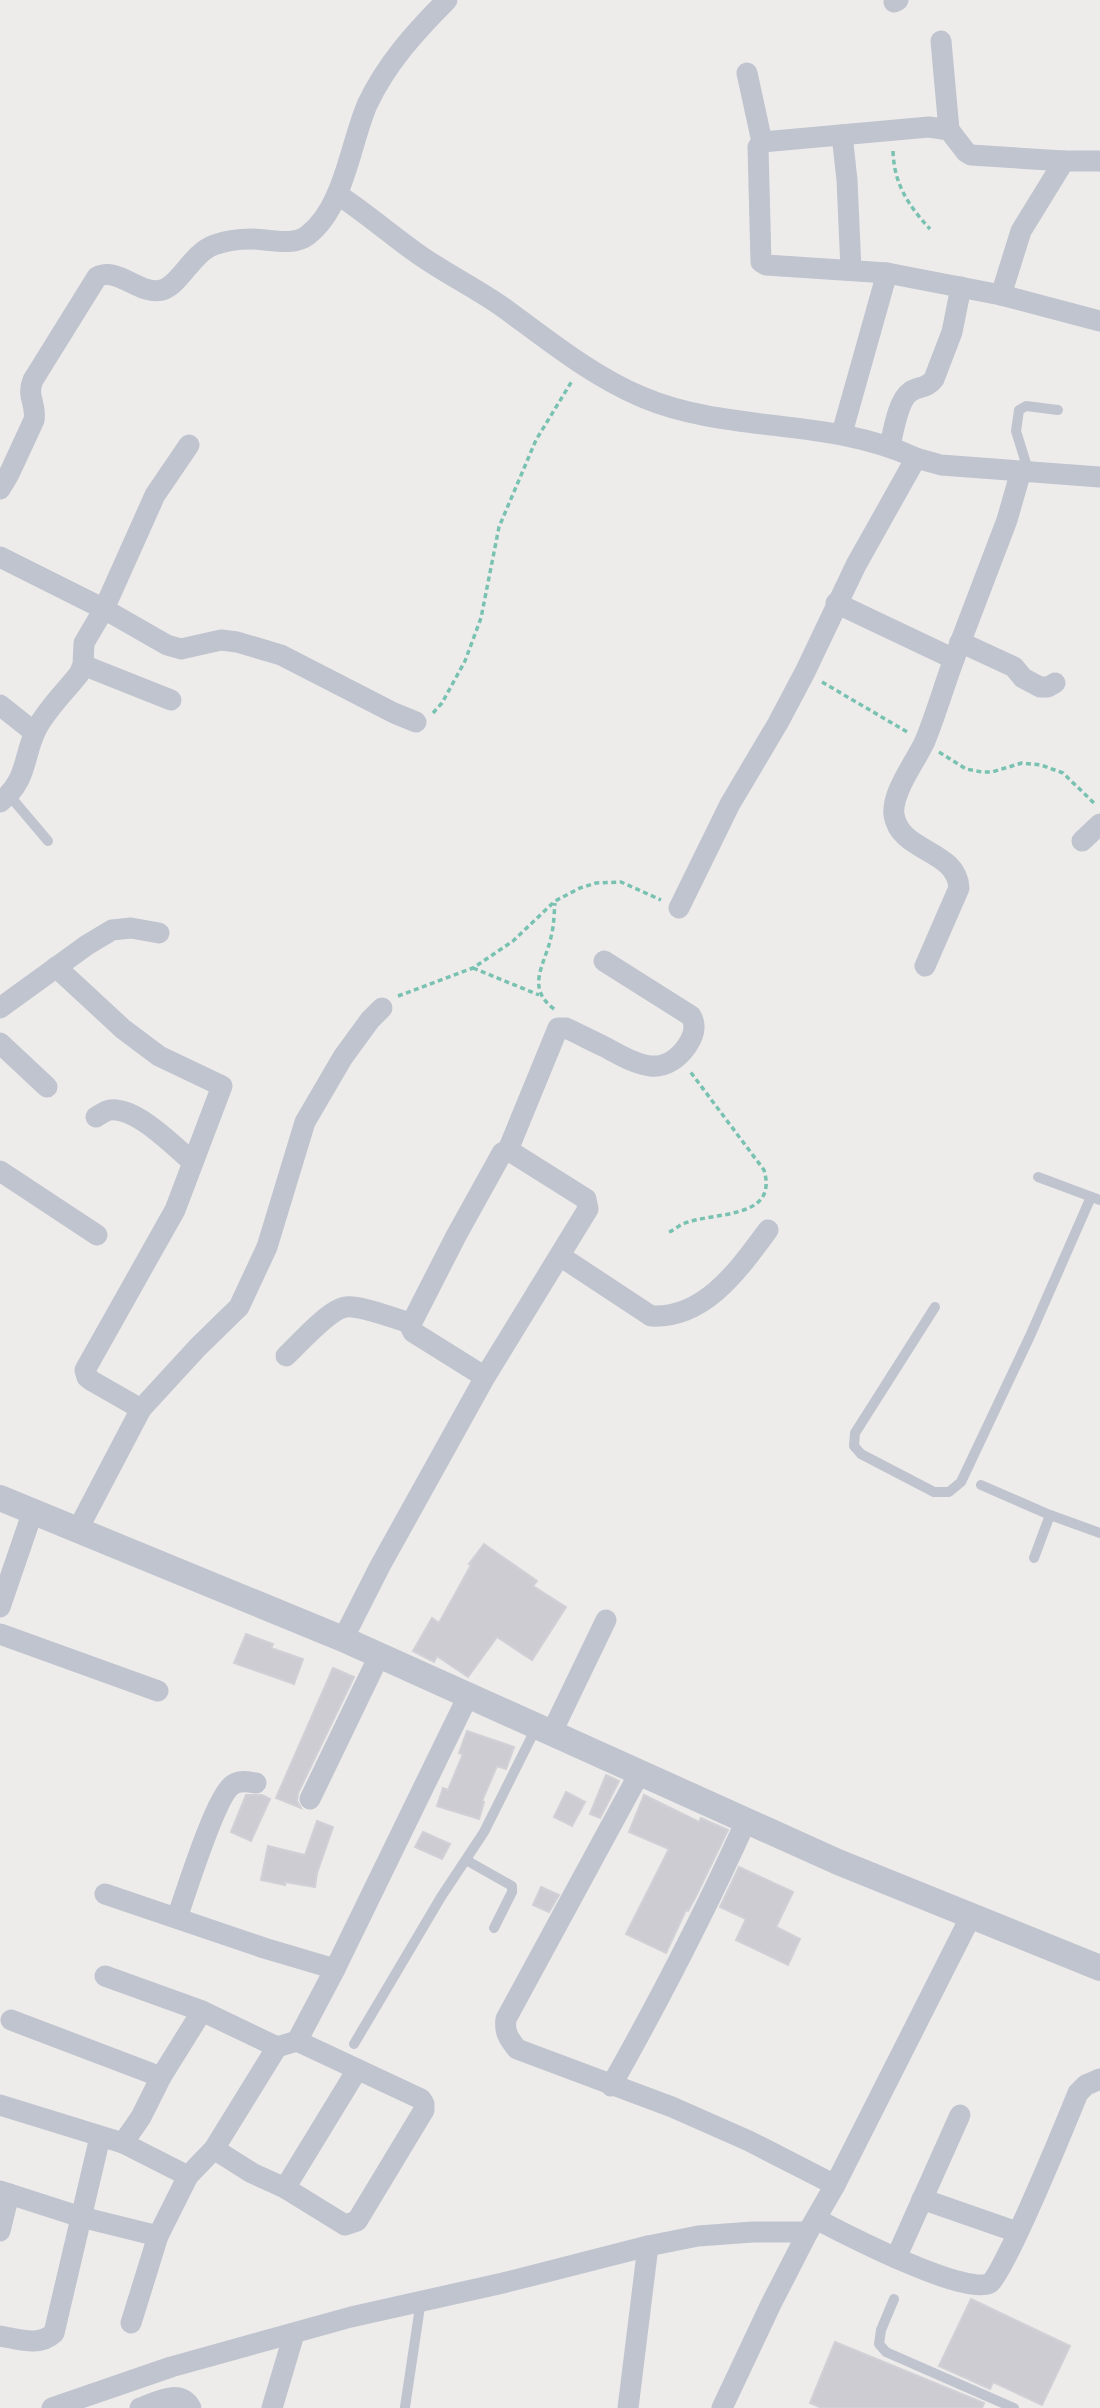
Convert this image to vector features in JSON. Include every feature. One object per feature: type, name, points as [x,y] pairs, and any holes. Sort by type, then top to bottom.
[{"type":"street","points":[[0,489],[34,420],[36,411],[30,396],[33,380],[97,277],[103,274],[111,275],[146,288],[163,290],[198,255],[212,246],[248,239],[298,240],[309,234],[337,194],[367,106],[383,76],[412,35],[447,0]]},
{"type":"street","points":[[941,41],[949,130],[966,152],[971,155],[1100,161]]},
{"type":"street","points":[[747,73],[762,142]]},
{"type":"street","points":[[949,130],[929,127],[762,142],[758,147],[761,262],[766,265],[887,273],[1001,295],[1100,321]]},
{"type":"street","points":[[842,135],[851,270]]},
{"type":"street","points":[[1001,295],[1021,231],[1064,161]]},
{"type":"street","points":[[337,194],[367,213],[419,254],[496,302],[582,363],[642,397],[691,413],[842,433],[941,464],[1100,477]]},
{"type":"street","points":[[842,433],[887,273]]},
{"type":"street","points":[[890,446],[906,395],[930,385],[934,379],[952,332],[961,287]]},
{"type":"street","points":[[4,798],[27,762],[34,732],[79,674],[83,665],[84,643],[104,608],[155,495],[189,445]]},
{"type":"street","points":[[679,908],[730,804],[778,723],[805,672],[836,603],[916,457]]},
{"type":"street","points":[[925,966],[959,888],[958,878],[951,865],[906,837],[899,829],[894,807],[925,742],[1025,472]]},
{"type":"street","points":[[0,557],[104,608],[167,645],[181,649],[221,640],[281,655],[416,722]]},
{"type":"street","points":[[836,603],[957,651],[1014,667],[1023,678],[1040,687],[1055,683]]},
{"type":"street","points":[[83,665],[171,700]]},
{"type":"street","points":[[0,705],[34,732]]},
{"type":"street","points":[[1082,841],[1100,824]]},
{"type":"street","points":[[0,1008],[112,930],[131,928],[159,933]]},
{"type":"street","points":[[485,1377],[413,1332],[411,1323],[502,1153],[508,1150],[558,1028],[566,1028],[638,1065],[653,1067],[680,1057],[694,1031],[691,1016],[604,961]]},
{"type":"street","points":[[56,967],[123,1030],[159,1056],[222,1086],[175,1210],[85,1370],[92,1381],[141,1409]]},
{"type":"street","points":[[77,1531],[141,1409],[188,1357],[239,1307],[267,1247],[305,1122],[343,1057],[382,1008]]},
{"type":"street","points":[[0,1043],[47,1087]]},
{"type":"street","points":[[96,1117],[109,1110],[124,1111],[140,1118],[193,1162]]},
{"type":"street","points":[[342,1639],[485,1377],[588,1209],[588,1202],[508,1150]]},
{"type":"street","points":[[0,1171],[97,1235]]},
{"type":"street","points":[[560,1256],[651,1316],[667,1317],[722,1288],[768,1230]]},
{"type":"street","points":[[286,1356],[334,1312],[344,1307],[355,1307],[411,1323]]},
{"type":"street","points":[[0,1498],[342,1639],[838,1862],[1100,1968]]},
{"type":"street","points":[[0,1607],[33,1511]]},
{"type":"street","points":[[545,1729],[606,1620]]},
{"type":"street","points":[[0,1634],[158,1691]]},
{"type":"street","points":[[310,1800],[379,1656]]},
{"type":"street","points":[[131,2323],[158,2236],[188,2176],[214,2149],[335,1969],[468,1696]]},
{"type":"street","points":[[639,1774],[506,2019],[506,2035],[517,2049],[672,2107],[835,2185]]},
{"type":"street","points":[[177,1918],[225,1791],[234,1784],[246,1781],[256,1783]]},
{"type":"street","points":[[611,2086],[696,1929],[746,1821]]},
{"type":"street","points":[[105,1894],[335,1969]]},
{"type":"street","points":[[722,2408],[771,2304],[835,2185],[971,1916]]},
{"type":"street","points":[[105,1976],[357,2070],[421,2099],[424,2104],[424,2110],[417,2122],[357,2221],[352,2224],[345,2225],[214,2149]]},
{"type":"street","points":[[123,2143],[141,2117],[160,2077],[202,2011]]},
{"type":"street","points":[[11,2020],[160,2077]]},
{"type":"street","points":[[285,2188],[357,2070]]},
{"type":"street","points":[[52,2408],[171,2367],[351,2317],[698,2236],[812,2226],[967,2285],[983,2285],[997,2276],[1011,2250],[1079,2093],[1086,2085],[1100,2079]]},
{"type":"street","points":[[0,2105],[123,2143],[188,2176]]},
{"type":"street","points":[[896,2258],[960,2115]]},
{"type":"street","points":[[0,2336],[38,2342],[48,2339],[54,2333],[100,2137]]},
{"type":"street","points":[[0,2231],[4,2193],[81,2217],[158,2236]]},
{"type":"street","points":[[922,2199],[1017,2232]]},
{"type":"street","points":[[628,2408],[648,2246]]},
{"type":"street","points":[[272,2408],[294,2334]]},
{"type":"street","points":[[140,2408],[175,2396],[186,2400],[191,2408]]},
{"type":"lane","points":[[1025,472],[1016,430],[1019,410],[1026,406],[1058,410]]},
{"type":"lane","points":[[4,798],[48,841]]},
{"type":"lane","points":[[935,1307],[855,1433],[854,1446],[861,1454],[934,1492],[949,1492],[961,1482],[1096,1198],[1038,1177]]},
{"type":"lane","points":[[981,1485],[1100,1533]]},
{"type":"lane","points":[[1034,1558],[1050,1515]]},
{"type":"lane","points":[[354,2044],[545,1729]]},
{"type":"lane","points":[[466,1860],[512,1886],[512,1892],[494,1928]]},
{"type":"lane","points":[[894,2299],[881,2330],[879,2344],[886,2352],[1014,2408]]},
{"type":"lane","points":[[405,2407],[421,2300]]},
{"type":"path","points":[[893,131],[894,169],[897,178],[911,207],[930,229]]},
{"type":"path","points":[[416,722],[429,717],[442,703],[465,661],[481,618],[499,527],[536,440],[582,363]]},
{"type":"path","points":[[805,672],[966,769],[992,772],[1022,763],[1041,765],[1063,773],[1100,808]]},
{"type":"path","points":[[382,1008],[398,996],[473,968],[513,942],[555,901],[580,888],[596,883],[621,882],[679,908]]},
{"type":"path","points":[[540,996],[538,981],[550,941],[555,901]]},
{"type":"path","points":[[473,968],[540,996],[557,1012]]},
{"type":"path","points":[[669,1233],[683,1224],[741,1212],[765,1194],[768,1184],[764,1170],[680,1057]]},
{"type":"building","points":[[484,1544],[537,1581],[533,1586],[566,1607],[532,1660],[497,1637],[468,1677],[437,1656],[434,1662],[413,1651],[432,1618],[439,1623],[471,1565],[469,1564]]},
{"type":"building","points":[[246,1634],[273,1644],[271,1648],[303,1659],[294,1684],[234,1663]]},
{"type":"building","points":[[333,1668],[354,1677],[298,1793],[297,1801],[301,1808],[276,1798]]},
{"type":"building","points":[[467,1731],[514,1747],[506,1769],[497,1766],[482,1801],[484,1802],[479,1819],[437,1806],[443,1788],[448,1790],[463,1754],[459,1753]]},
{"type":"building","points":[[606,1775],[619,1781],[600,1818],[590,1814]]},
{"type":"building","points":[[566,1792],[585,1802],[572,1826],[554,1817]]},
{"type":"building","points":[[246,1795],[262,1795],[270,1799],[251,1841],[231,1832]]},
{"type":"building","points":[[644,1795],[699,1822],[701,1818],[728,1830],[666,1953],[626,1934],[669,1849],[629,1832]]},
{"type":"building","points":[[317,1821],[333,1827],[317,1873],[315,1887],[261,1880],[268,1846],[305,1855]]},
{"type":"building","points":[[423,1832],[450,1844],[442,1859],[415,1847]]},
{"type":"building","points":[[739,1867],[793,1892],[776,1927],[800,1939],[788,1965],[736,1940],[746,1919],[720,1907]]},
{"type":"building","points":[[541,1887],[559,1895],[549,1912],[533,1905]]},
{"type":"building","points":[[971,2299],[1070,2346],[1042,2405],[993,2382],[990,2389],[939,2366]]},
{"type":"building","points":[[835,2342],[984,2403],[982,2408],[822,2408],[810,2403]]}]
